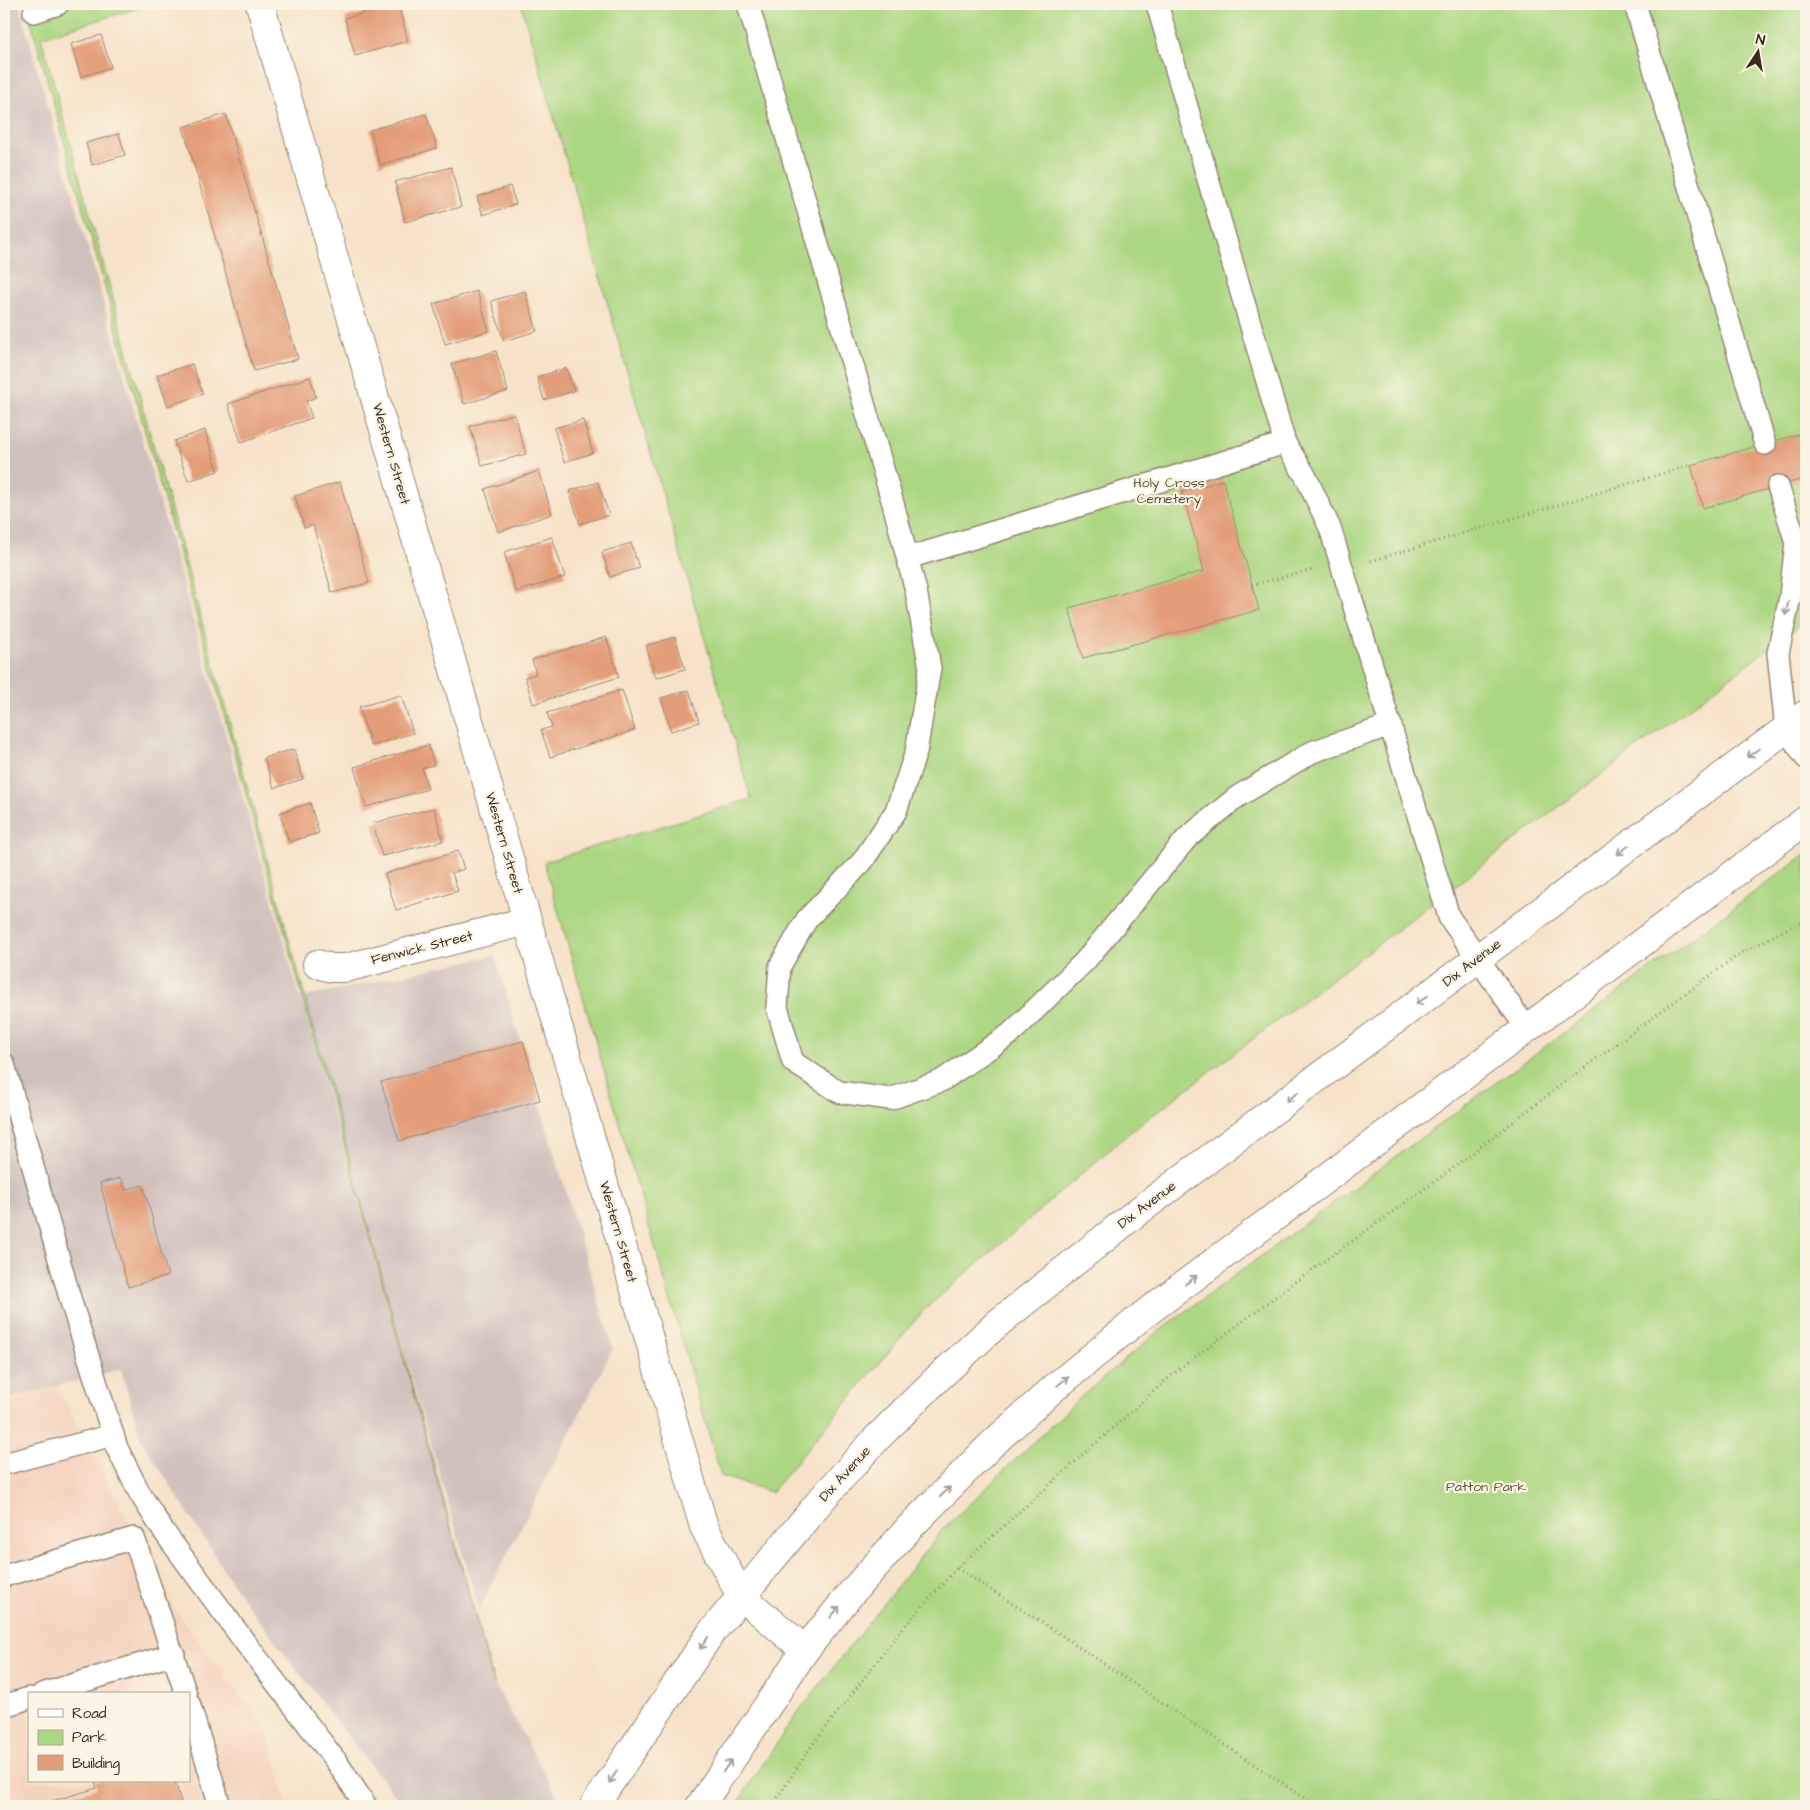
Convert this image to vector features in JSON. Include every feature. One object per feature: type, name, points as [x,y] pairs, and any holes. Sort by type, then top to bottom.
[{"type":"street","name":"Western Street","points":[[260,4],[704,1527],[741,1596],[805,1650]]},
{"type":"street","name":"Dix Avenue","points":[[594,1806],[711,1633],[821,1500],[878,1438],[937,1379],[998,1323],[1136,1213],[1796,721]]},
{"type":"street","points":[[700,1806],[805,1650],[852,1591],[910,1527],[990,1446],[1054,1388],[1142,1316],[1806,820]]},
{"type":"street","name":"Fenwick Street","points":[[317,964],[332,968],[346,968],[527,921]]},
{"type":"lane","points":[[34,12],[58,4]]},
{"type":"lane","points":[[748,4],[908,558],[930,668],[916,752],[896,811],[862,862],[807,919],[780,966],[777,1007],[793,1062],[839,1092],[890,1099],[941,1081],[1010,1034],[1085,961],[1187,838],[1237,797],[1312,752],[1391,725]]},
{"type":"lane","points":[[1157,4],[1285,443],[1305,474],[1330,528],[1343,565],[1449,917],[1527,1029]]},
{"type":"lane","points":[[1635,4],[1766,444]]},
{"type":"lane","points":[[908,558],[1285,443]]},
{"type":"lane","points":[[1778,486],[1801,545],[1778,653],[1806,758]]},
{"type":"lane","points":[[4,1064],[72,1305],[116,1448],[139,1492],[162,1529],[244,1641],[336,1761],[366,1806]]},
{"type":"lane","points":[[4,1464],[113,1436]]},
{"type":"lane","points":[[4,1576],[162,1529]]},
{"type":"lane","points":[[134,1538],[185,1692]]},
{"type":"lane","points":[[49,1692],[174,1654]]},
{"type":"lane","points":[[4,1706],[28,1698]]},
{"type":"lane","points":[[190,1706],[220,1806]]},
{"type":"path","points":[[1252,585],[1343,565],[1691,465]]},
{"type":"path","points":[[772,1806],[810,1748],[896,1636],[957,1568],[1174,1373],[1283,1291],[1448,1172],[1566,1081],[1741,953],[1796,924],[1806,922]]},
{"type":"path","points":[[957,1568],[1049,1627],[1316,1806]]},
{"type":"shaded area","points":[[4,4],[19,4],[300,998],[495,955],[613,1349],[479,1609],[307,1021],[494,1683],[559,1799],[555,1806],[404,1806],[359,1751],[238,1592],[141,1439],[121,1369],[4,1400]]},
{"type":"shaded area","points":[[57,1386],[175,1610],[267,1731],[288,1806],[4,1806],[4,1400]]},
{"type":"green space","points":[[26,4],[152,4],[41,37],[494,1684]]},
{"type":"green space","name":"Holy Cross Cemetery","points":[[521,4],[1806,4],[1806,621],[1129,1133],[924,1310],[771,1492],[721,1476],[544,862],[751,799]]},
{"type":"green space","name":"Patton Park","points":[[1806,854],[1806,1806],[735,1806],[795,1716],[942,1530],[1081,1397],[1154,1335]]},
{"type":"building","points":[[398,4],[408,41],[355,56],[345,18]]},
{"type":"building","points":[[101,35],[111,67],[81,77],[71,44]]},
{"type":"building","points":[[226,114],[298,359],[254,371],[183,127]]},
{"type":"building","points":[[426,114],[437,148],[380,165],[370,130]]},
{"type":"building","points":[[119,134],[125,155],[92,165],[86,143]]},
{"type":"building","points":[[451,167],[461,207],[405,222],[395,182]]},
{"type":"building","points":[[510,186],[516,204],[483,215],[477,197]]},
{"type":"building","points":[[477,291],[489,331],[445,344],[433,304]]},
{"type":"building","points":[[525,291],[537,331],[504,341],[491,301]]},
{"type":"building","points":[[496,351],[508,391],[464,404],[452,364]]},
{"type":"building","points":[[192,364],[203,394],[168,406],[157,375]]},
{"type":"building","points":[[566,368],[574,391],[544,400],[537,377]]},
{"type":"building","points":[[310,377],[316,397],[306,401],[312,418],[241,442],[228,404]]},
{"type":"building","points":[[514,414],[526,454],[482,466],[470,426]]},
{"type":"building","points":[[583,420],[593,453],[564,462],[554,428]]},
{"type":"building","points":[[205,430],[218,471],[188,481],[174,441]]},
{"type":"building","points":[[1806,432],[1806,478],[1703,508],[1691,465]]},
{"type":"building","points":[[539,471],[552,514],[498,532],[485,489]]},
{"type":"building","points":[[1223,480],[1259,610],[1083,658],[1069,608],[1204,571],[1182,492]]},
{"type":"building","points":[[340,482],[369,583],[332,593],[313,525],[304,528],[295,496]]},
{"type":"building","points":[[598,482],[609,515],[580,524],[569,491]]},
{"type":"building","points":[[552,537],[565,577],[516,592],[504,552]]},
{"type":"building","points":[[631,543],[639,568],[610,577],[602,552]]},
{"type":"building","points":[[606,637],[619,677],[533,704],[525,677],[536,674],[532,660]]},
{"type":"building","points":[[675,637],[685,669],[656,678],[646,646]]},
{"type":"building","points":[[622,690],[635,730],[550,757],[541,730],[552,727],[547,713]]},
{"type":"building","points":[[689,690],[699,722],[671,731],[661,698]]},
{"type":"building","points":[[401,695],[413,733],[371,746],[359,707]]},
{"type":"building","points":[[428,745],[434,765],[422,768],[428,789],[366,807],[354,767]]},
{"type":"building","points":[[294,749],[303,779],[274,788],[264,758]]},
{"type":"building","points":[[310,803],[319,833],[289,842],[280,813]]},
{"type":"building","points":[[434,808],[443,841],[382,856],[373,823]]},
{"type":"building","points":[[458,851],[464,869],[452,873],[458,891],[396,910],[385,874]]},
{"type":"building","points":[[523,1041],[540,1100],[399,1141],[381,1082]]},
{"type":"building","points":[[121,1178],[125,1190],[143,1185],[168,1276],[128,1287],[100,1183]]},
{"type":"building","points":[[95,1782],[175,1782],[182,1806],[35,1806],[97,1788]]}]
